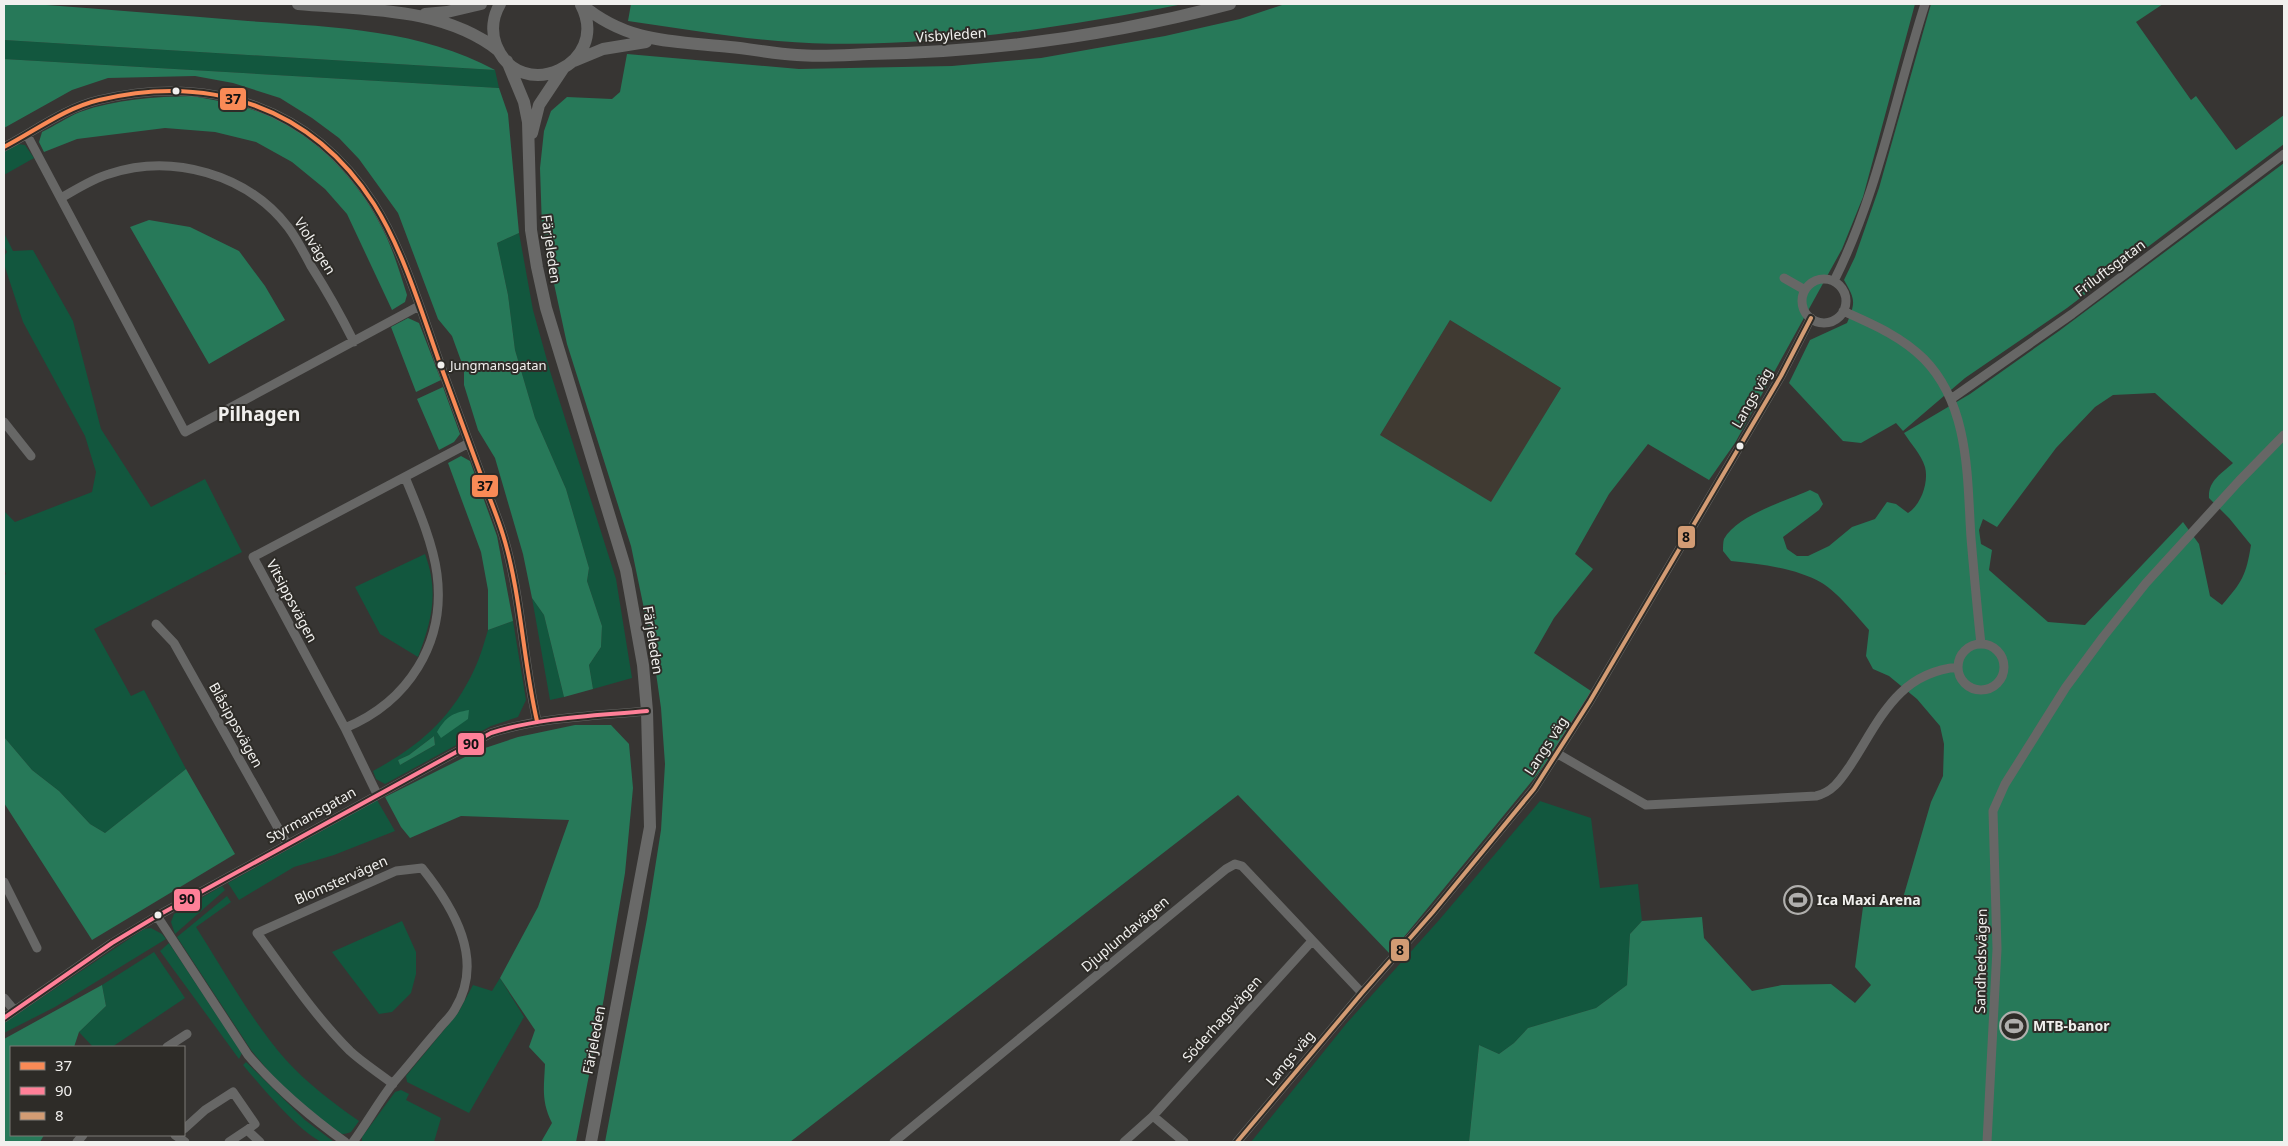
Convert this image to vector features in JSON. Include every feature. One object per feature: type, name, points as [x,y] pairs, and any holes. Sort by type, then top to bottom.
[{"type":"main road","points":[[298,4],[403,14],[462,28],[476,35],[503,56]]},
{"type":"main road","points":[[403,14],[447,12],[481,4]]},
{"type":"main road","name":"Färjeleden","points":[[500,4],[493,26],[494,39],[524,102],[530,150],[531,230],[537,267],[549,318],[626,570],[642,665],[647,711],[650,827],[591,1142]]},
{"type":"main road","name":"Färjeleden","points":[[530,150],[539,105],[584,46],[587,21],[581,4]]},
{"type":"main road","name":"Visbyleden","points":[[581,4],[604,21],[621,30],[671,41],[798,55],[894,54],[962,50],[1035,42],[1136,26],[1230,4]]},
{"type":"main road","name":"Visbyleden","points":[[503,56],[516,69],[546,75],[603,49],[619,44],[671,41]]},
{"type":"street","points":[[1834,281],[1851,246],[1869,199],[1925,4]]},
{"type":"street","points":[[4,147],[64,113],[97,100],[137,92],[176,90],[207,92],[240,99],[271,111],[300,127],[329,150],[353,175],[374,205],[389,232],[419,306],[503,536],[538,721]]},
{"type":"street","points":[[27,135],[185,432],[419,306]]},
{"type":"street","name":"Friluftsgatan","points":[[1950,399],[2064,320],[2284,154]]},
{"type":"street","name":"Violvägen","points":[[62,198],[108,174],[152,165],[188,168],[205,172],[238,185],[267,205],[287,226],[340,313],[354,342]]},
{"type":"street","points":[[1784,278],[1805,290]]},
{"type":"street","points":[[1818,280],[1834,281],[1842,288],[1845,296],[1843,311],[1836,319],[1829,322],[1821,322],[1811,318],[1803,307],[1802,298],[1805,290],[1810,284],[1818,280]]},
{"type":"street","points":[[1843,311],[1881,328],[1909,345],[1933,369],[1956,412],[1965,451],[1980,644]]},
{"type":"street","name":"Langs väg","points":[[1237,1142],[1516,814],[1558,754],[1781,376],[1811,318]]},
{"type":"street","points":[[4,422],[31,456]]},
{"type":"street","name":"Sandhedsvägen","points":[[1987,1142],[1997,949],[1993,811],[2005,784],[2066,687],[2146,584],[2239,481],[2284,435]]},
{"type":"street","name":"Vitsippsvägen","points":[[377,794],[345,728],[253,557],[469,443]]},
{"type":"street","points":[[345,728],[385,704],[411,680],[431,642],[436,624],[439,606],[437,572],[405,477]]},
{"type":"street","name":"Blåsippsvägen","points":[[156,624],[174,643],[287,844]]},
{"type":"street","points":[[1980,644],[1995,648],[2003,660],[2003,675],[1996,684],[1983,690],[1972,688],[1961,677],[1958,666],[1965,650],[1980,644]]},
{"type":"street","points":[[1558,754],[1646,805],[1816,796],[1825,794],[1839,782],[1888,707],[1907,686],[1928,673],[1958,666]]},
{"type":"street","name":"Styrmansgatan","points":[[4,1018],[112,943],[157,916],[491,733],[519,724],[538,721],[647,711]]},
{"type":"street","name":"Djuplundavägen","points":[[894,1142],[1226,869],[1235,864],[1242,866],[1362,993]]},
{"type":"street","name":"Blomstervägen","points":[[353,1142],[393,1084],[454,1011],[464,992],[466,948],[457,920],[445,899],[422,868],[396,870],[256,933],[311,1008],[330,1030],[352,1052],[393,1084]]},
{"type":"street","points":[[4,882],[37,948]]},
{"type":"street","points":[[157,916],[248,1055],[262,1072],[307,1114],[344,1142]]},
{"type":"street","name":"Söderhagsvägen","points":[[1124,1142],[1153,1116],[1312,941]]},
{"type":"street","points":[[4,998],[14,1010]]},
{"type":"street","points":[[168,1046],[186,1034]]},
{"type":"street","points":[[185,1128],[205,1110],[233,1092],[255,1124],[229,1142]]},
{"type":"street","points":[[1153,1116],[1184,1142]]},
{"type":"street","points":[[247,1130],[260,1142]]},
{"type":"shaded area","points":[[1450,320],[1561,388],[1491,503],[1380,435]]},
{"type":"green space","points":[[4,4],[33,4],[311,25],[374,32],[436,46],[466,56],[495,70],[4,40]]},
{"type":"green space","points":[[631,4],[1183,4],[1084,22],[982,36],[930,41],[828,44],[740,37],[628,21]]},
{"type":"green space","points":[[1285,4],[1915,4],[1863,197],[1842,249],[1735,443],[1709,480],[1648,444],[1609,494],[1575,554],[1593,569],[1554,618],[1534,653],[1591,691],[1558,746],[1536,776],[1390,954],[1238,795],[790,1142],[605,1142],[647,919],[661,830],[665,764],[661,708],[653,652],[631,546],[567,344],[542,228],[540,168],[544,131],[551,111],[567,97],[612,99],[620,92],[627,54],[799,69],[952,66],[1041,58],[1165,36],[1240,19]],"holes":[[[1450,320],[1561,388],[1491,502],[1380,435]]]},
{"type":"green space","points":[[1931,4],[2163,4],[2136,22],[2191,100],[2196,96],[2236,150],[2284,115],[2284,144],[2067,308],[1965,378],[1903,431],[1896,423],[1861,443],[1843,441],[1789,383],[1810,340],[1847,323],[1850,316],[1853,301],[1844,280],[1855,257],[1879,188]]},
{"type":"green space","points":[[4,40],[495,70],[499,88],[4,59]]},
{"type":"green space","points":[[4,59],[499,88],[508,114],[519,233],[497,243],[508,295],[515,350],[535,418],[566,489],[589,568],[587,581],[602,626],[601,647],[589,665],[593,689],[564,697],[544,615],[532,598],[523,554],[495,458],[478,430],[464,385],[464,369],[452,336],[438,319],[398,213],[359,159],[339,138],[280,98],[233,83],[195,76],[108,78],[72,90],[4,128]]},
{"type":"green space","points":[[192,96],[242,107],[280,121],[318,146],[335,162],[365,198],[387,238],[407,295],[405,302],[392,310],[347,214],[325,189],[292,162],[256,142],[215,132],[165,128],[77,139],[44,152],[39,142],[42,132],[75,114],[107,104],[164,97]]},
{"type":"green space","points":[[17,144],[25,145],[34,158],[4,175],[4,151]]},
{"type":"green space","points":[[2284,163],[2284,1142],[1469,1142],[1479,1045],[1499,1054],[1514,1043],[1528,1028],[1596,1008],[1627,985],[1630,934],[1642,921],[1702,917],[1704,938],[1752,991],[1782,985],[1831,984],[1855,1003],[1871,985],[1855,967],[1863,907],[1895,907],[1903,898],[1931,802],[1943,776],[1944,744],[1940,726],[1917,699],[1889,676],[1873,669],[1866,656],[1869,630],[1834,592],[1812,578],[1789,570],[1731,561],[1723,551],[1724,539],[1730,530],[1751,516],[1810,490],[1818,494],[1823,504],[1819,510],[1783,537],[1787,549],[1797,556],[1808,556],[1829,546],[1852,527],[1875,519],[1887,502],[1896,504],[1908,513],[1917,505],[1923,493],[1926,473],[1921,458],[1904,433],[1970,394],[2059,331]],"holes":[[[2155,393],[2233,463],[2213,482],[2209,498],[2229,518],[2251,545],[2245,572],[2222,605],[2210,596],[2199,544],[2183,522],[2085,625],[2048,622],[1989,570],[1992,550],[1981,544],[1979,530],[1983,519],[1997,527],[2056,448],[2095,407],[2113,395]]]},
{"type":"green space","points":[[149,220],[190,227],[239,251],[265,286],[285,320],[209,364],[130,227]]},
{"type":"green space","points":[[4,233],[13,251],[33,250],[73,321],[101,429],[151,507],[205,479],[242,552],[94,629],[131,696],[144,690],[186,769],[105,833],[90,824],[59,791],[32,770],[4,737],[4,576],[6,574],[4,569],[4,511],[15,522],[92,492],[96,472],[85,436],[23,322],[4,264],[4,256],[7,252],[4,246]]},
{"type":"green space","points":[[519,233],[533,310],[550,371],[616,579],[632,678],[593,689],[589,665],[601,647],[602,626],[587,581],[589,568],[566,489],[535,418],[515,350],[508,295],[497,243]]},
{"type":"green space","points":[[408,318],[419,323],[441,380],[416,392],[391,327]]},
{"type":"green space","points":[[443,387],[460,434],[454,442],[439,450],[417,399]]},
{"type":"green space","points":[[461,456],[470,461],[497,536],[513,621],[488,630],[488,590],[481,552],[448,463]]},
{"type":"green space","points":[[425,554],[432,581],[433,594],[427,631],[418,657],[380,634],[355,587]]},
{"type":"green space","points":[[532,598],[544,615],[564,697],[550,700]]},
{"type":"green space","points":[[513,621],[526,700],[518,717],[491,726],[385,784],[376,779],[373,771],[405,752],[419,741],[432,730],[455,703],[476,665],[488,630]],"holes":[[[434,736],[435,745],[400,765],[398,760],[409,755]]]},
{"type":"green space","points":[[469,710],[468,719],[441,738],[437,732],[447,719],[454,714]]},
{"type":"green space","points":[[575,725],[611,725],[629,744],[633,788],[625,873],[604,998],[576,1142],[541,1142],[552,1123],[545,1101],[545,1064],[529,1047],[535,1030],[500,978],[538,907],[569,820],[461,816],[410,838],[401,827],[385,797],[479,750],[518,737]]},
{"type":"green space","points":[[434,736],[435,745],[400,765],[398,760],[409,755]]},
{"type":"green space","points":[[4,737],[32,770],[59,791],[90,824],[105,833],[186,769],[235,854],[92,940],[4,803]]},
{"type":"green space","points":[[377,800],[395,831],[334,855],[294,867],[239,900],[228,883]]},
{"type":"green space","points":[[1540,801],[1591,818],[1600,888],[1638,884],[1642,921],[1630,934],[1627,985],[1596,1008],[1528,1028],[1514,1043],[1499,1054],[1479,1045],[1469,1142],[1251,1142],[1346,1024],[1440,919]]},
{"type":"green space","points":[[222,886],[225,890],[175,934],[171,922],[174,914]]},
{"type":"green space","points":[[227,896],[231,902],[196,927],[250,1013],[286,1060],[321,1093],[359,1121],[351,1132],[340,1134],[325,1125],[290,1095],[269,1072],[251,1050],[177,937]]},
{"type":"green space","points":[[402,921],[416,952],[416,974],[411,993],[392,1012],[379,1014],[332,952]]},
{"type":"green space","points":[[151,928],[162,934],[166,939],[55,1007],[4,1033],[4,1023],[144,929]]},
{"type":"green space","points":[[169,943],[242,1053],[239,1059],[160,951]]},
{"type":"green space","points":[[154,952],[185,998],[113,1046],[92,1046],[79,1032],[106,1006],[102,985]]},
{"type":"green space","points":[[500,978],[524,1017],[469,1113],[407,1082],[406,1076],[458,1013],[473,985],[492,991]]},
{"type":"green space","points":[[102,985],[106,1006],[79,1032],[74,1046],[10,1046],[10,1136],[43,1136],[40,1142],[4,1142],[4,1039]]},
{"type":"green space","points":[[246,1062],[305,1120],[334,1142],[322,1142],[313,1137],[292,1119],[243,1065]]},
{"type":"green space","points":[[401,1090],[409,1094],[406,1100],[441,1118],[434,1142],[362,1142],[362,1137],[395,1092]]},
{"type":"transit line","name":"37","points":[[4,147],[62,114],[86,104],[140,93],[180,91],[218,95],[255,105],[289,121],[320,143],[349,171],[374,204],[403,260],[501,528],[514,580],[537,721]]},
{"type":"transit line","name":"8","points":[[1237,1142],[1362,993],[1433,912],[1534,789],[1590,701],[1781,376],[1811,318]]},
{"type":"transit line","name":"90","points":[[4,1018],[112,943],[157,916],[491,733],[548,720],[647,711]]},
{"type":"place","name":"Jungmansgatan","points":[[441,365]]},
{"type":"place","name":"Ica Maxi Arena","points":[[1798,900]]},
{"type":"place","name":"MTB-banor","points":[[2014,1026]]},
{"type":"district","name":"Pilhagen","points":[[259,414]]}]
